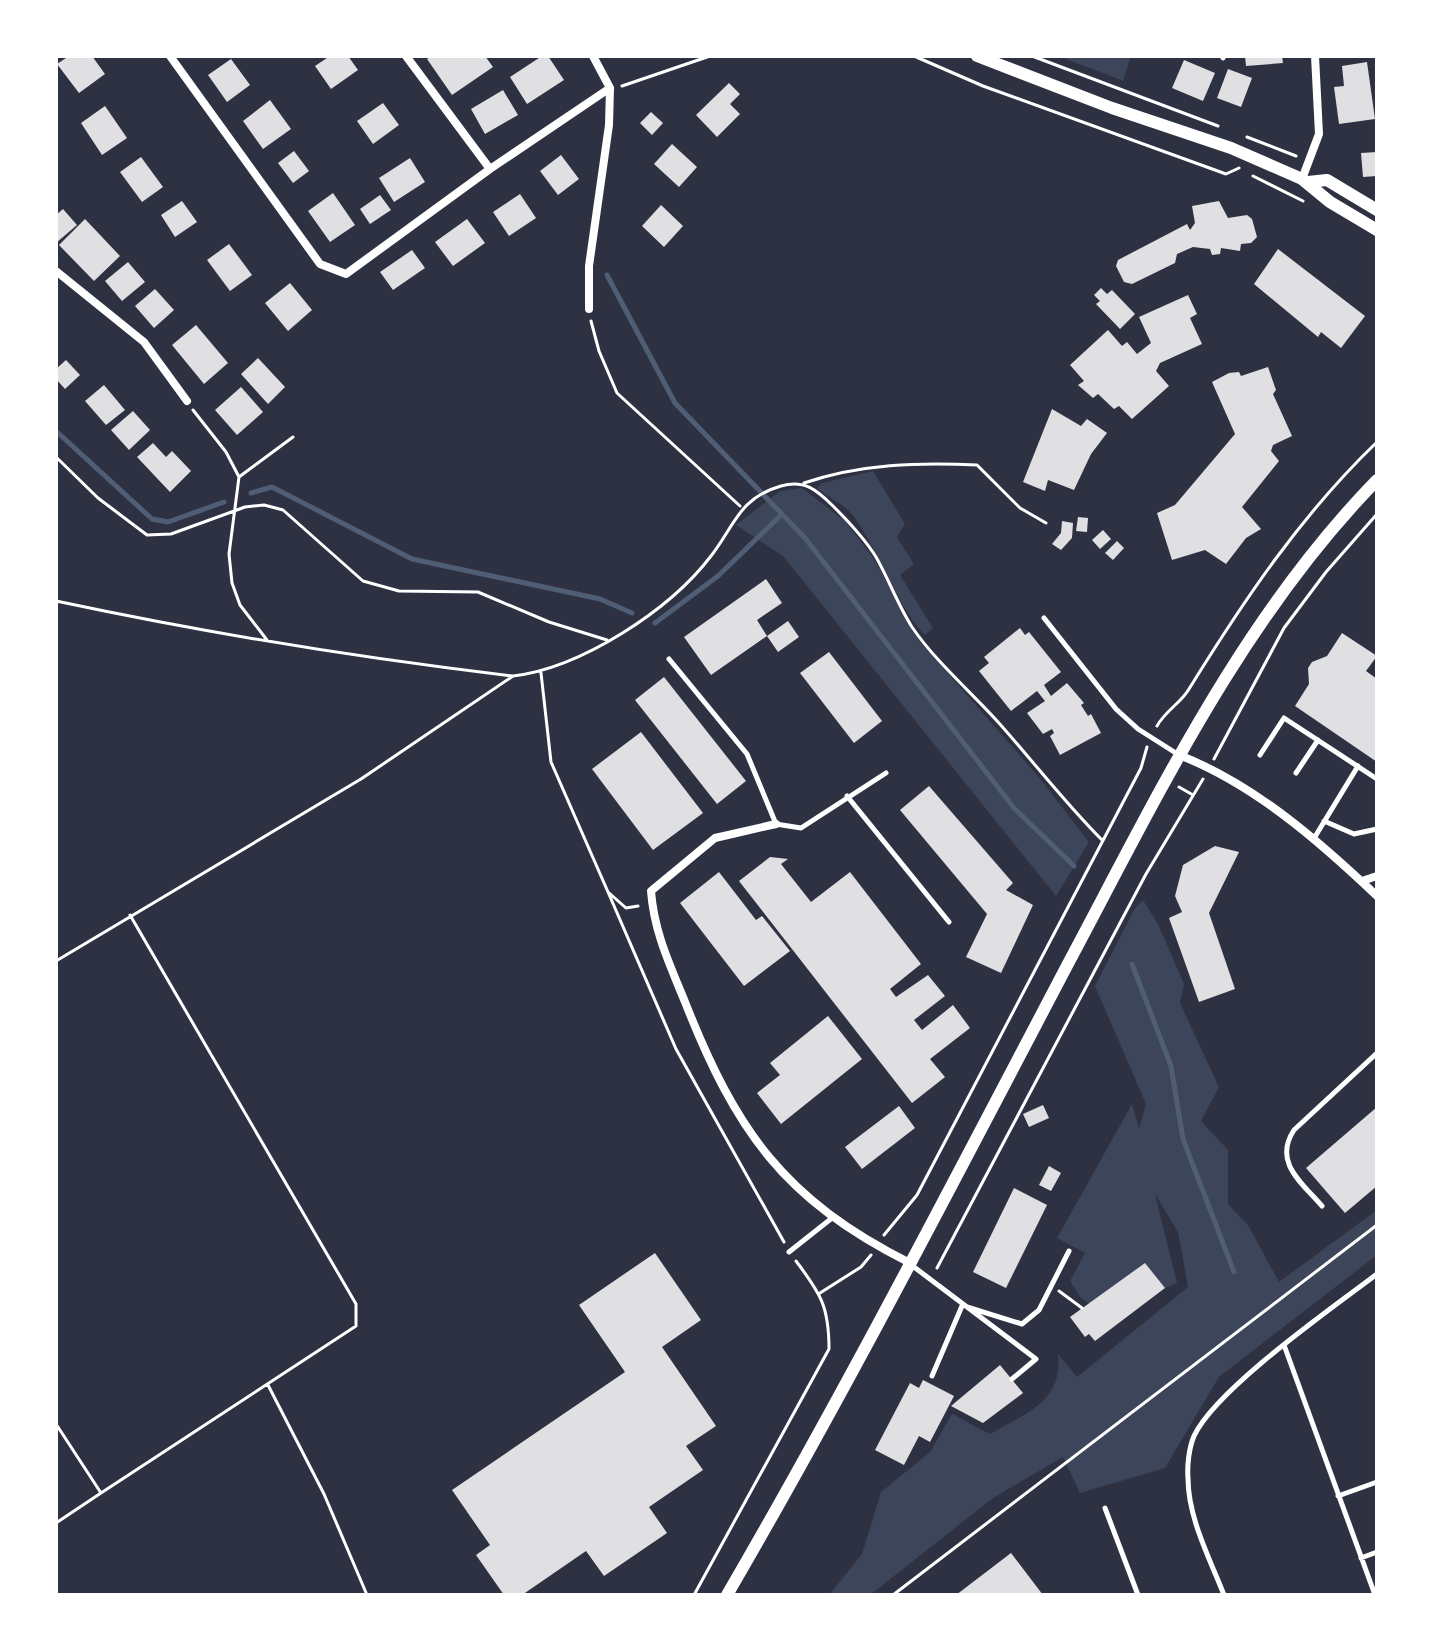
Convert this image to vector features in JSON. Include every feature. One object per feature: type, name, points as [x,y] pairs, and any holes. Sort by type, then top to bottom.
[{"type":"street","points":[[170,56],[320,264],[346,274],[490,169],[610,88]]},
{"type":"street","points":[[406,56],[490,169]]},
{"type":"street","points":[[589,309],[589,266],[609,125],[610,88],[593,56]]},
{"type":"street","points":[[977,56],[1112,108],[1231,148],[1305,180],[1330,202],[1377,230]]},
{"type":"street","points":[[1305,180],[1319,134],[1315,56]]},
{"type":"street","points":[[1305,180],[1327,180],[1377,210]]},
{"type":"street","points":[[56,271],[144,342],[187,401]]},
{"type":"street","points":[[727,1595],[910,1263],[1179,755],[1260,622],[1339,518],[1377,480]]},
{"type":"street","points":[[1179,755],[1210,767],[1274,807],[1377,896]]},
{"type":"street","points":[[776,824],[715,838],[651,891],[653,924],[705,1052],[744,1127],[788,1181],[832,1218],[877,1247],[910,1263]]},
{"type":"street","points":[[1362,881],[1377,876]]},
{"type":"lane","points":[[1044,618],[1116,709],[1138,729],[1179,755]]},
{"type":"lane","points":[[669,659],[747,754],[776,824],[801,828],[886,773]]},
{"type":"lane","points":[[1260,755],[1284,718],[1377,779]]},
{"type":"lane","points":[[1296,773],[1318,740]]},
{"type":"lane","points":[[1313,841],[1358,766]]},
{"type":"lane","points":[[847,796],[949,922]]},
{"type":"lane","points":[[1324,821],[1354,834],[1377,829]]},
{"type":"lane","points":[[1322,1206],[1290,1169],[1284,1156],[1285,1143],[1294,1130],[1377,1053]]},
{"type":"lane","points":[[789,1252],[832,1218]]},
{"type":"lane","points":[[962,1306],[1022,1324],[1039,1310],[1069,1251]]},
{"type":"lane","points":[[910,1263],[962,1306],[1036,1359],[1012,1379]]},
{"type":"lane","points":[[1224,1595],[1191,1505],[1188,1478],[1193,1438],[1210,1413],[1284,1345],[1377,1274]]},
{"type":"lane","points":[[932,1376],[962,1306]]},
{"type":"lane","points":[[1284,1345],[1375,1595]]},
{"type":"lane","points":[[1338,1496],[1377,1482]]},
{"type":"lane","points":[[1105,1508],[1138,1595]]},
{"type":"lane","points":[[1361,1558],[1377,1552]]},
{"type":"path","points":[[610,88],[710,56]]},
{"type":"path","points":[[914,56],[983,86],[1226,174],[1239,168]]},
{"type":"path","points":[[1252,175],[1306,203]]},
{"type":"path","points":[[589,309],[599,351],[617,393],[740,507]]},
{"type":"path","points":[[187,401],[226,452],[239,477],[229,554],[232,583],[240,605],[267,640]]},
{"type":"path","points":[[239,477],[293,437]]},
{"type":"path","points":[[1187,693],[1202,665],[1280,550],[1334,483],[1377,442]]},
{"type":"path","points":[[56,457],[98,498],[147,535],[171,534],[234,514],[245,507],[264,505],[283,510],[363,581],[399,591],[478,592],[549,622],[607,640]]},
{"type":"path","points":[[56,601],[239,638],[267,640],[373,660],[513,676],[541,673],[607,640],[678,591],[711,557],[740,507],[775,488],[827,475],[918,462],[977,465],[1020,508],[1046,523]]},
{"type":"path","points":[[804,483],[832,505],[875,555],[913,628],[1001,725],[1058,796],[1102,840]]},
{"type":"path","points":[[931,1278],[1146,874],[1210,767],[1284,628],[1326,572],[1377,514]]},
{"type":"path","points":[[541,673],[551,762],[676,1049],[789,1252],[820,1293],[829,1318],[829,1349],[694,1595]]},
{"type":"path","points":[[56,961],[361,779],[513,676]]},
{"type":"path","points":[[820,1293],[861,1267],[892,1223],[917,1195],[1141,768]]},
{"type":"path","points":[[608,892],[626,908],[638,907],[651,891]]},
{"type":"path","points":[[56,1523],[356,1326],[356,1304],[130,915]]},
{"type":"path","points":[[893,1595],[1377,1225]]},
{"type":"path","points":[[1052,1285],[1082,1308]]},
{"type":"path","points":[[268,1385],[324,1494],[367,1595]]},
{"type":"path","points":[[56,1424],[101,1493]]},
{"type":"shaded area","points":[[1059,56],[1131,56],[1123,81]]},
{"type":"shaded area","points":[[873,471],[905,524],[897,537],[914,564],[900,575],[933,628],[925,635],[907,612],[855,518],[817,488],[822,483]]},
{"type":"shaded area","points":[[802,488],[845,521],[874,559],[918,639],[1037,775],[1089,842],[1056,896],[783,556],[736,525],[780,491]]},
{"type":"shaded area","points":[[1143,900],[1158,924],[1184,984],[1180,1003],[1219,1087],[1201,1121],[1228,1150],[1228,1204],[1248,1225],[1279,1282],[1377,1210],[1377,1255],[1219,1377],[1165,1468],[1080,1493],[1063,1457],[993,1498],[870,1595],[829,1595],[862,1554],[881,1492],[930,1452],[952,1414],[990,1434],[1029,1412],[1048,1395],[1055,1384],[1058,1354],[1077,1377],[1188,1287],[1178,1232],[1155,1194],[1177,1283],[1165,1288],[1145,1263],[1091,1305],[1080,1297],[1070,1281],[1085,1253],[1057,1238],[1132,1104],[1139,1128],[1146,1104],[1095,986],[1135,908]]},
{"type":"building","points":[[69,56],[92,56],[105,74],[79,93],[57,64]]},
{"type":"building","points":[[330,56],[348,56],[358,70],[331,89],[315,66]]},
{"type":"building","points":[[432,56],[485,56],[493,67],[452,95],[427,59]]},
{"type":"building","points":[[542,56],[548,56],[564,80],[527,104],[510,77]]},
{"type":"building","points":[[1245,56],[1282,56],[1283,63],[1246,66]]},
{"type":"building","points":[[231,59],[250,85],[227,102],[208,75]]},
{"type":"building","points":[[1184,60],[1215,73],[1203,101],[1172,88]]},
{"type":"building","points":[[1367,62],[1375,119],[1339,124],[1334,87],[1344,86],[1342,66]]},
{"type":"building","points":[[1228,69],[1252,78],[1241,107],[1217,98]]},
{"type":"building","points":[[729,83],[740,94],[730,104],[740,114],[717,137],[696,115]]},
{"type":"building","points":[[503,90],[518,115],[485,134],[471,109]]},
{"type":"building","points":[[270,100],[291,129],[263,149],[243,121]]},
{"type":"building","points":[[383,103],[399,125],[373,144],[357,121]]},
{"type":"building","points":[[105,106],[127,138],[102,155],[81,123]]},
{"type":"building","points":[[651,112],[663,123],[652,135],[640,123]]},
{"type":"building","points":[[672,144],[697,167],[679,187],[654,164]]},
{"type":"building","points":[[294,151],[309,171],[293,183],[278,163]]},
{"type":"building","points":[[1377,152],[1377,176],[1363,177],[1361,153]]},
{"type":"building","points":[[561,155],[579,179],[558,195],[540,171]]},
{"type":"building","points":[[141,157],[163,187],[142,202],[120,172]]},
{"type":"building","points":[[410,158],[425,182],[394,202],[379,178]]},
{"type":"building","points":[[333,193],[355,225],[330,242],[308,211]]},
{"type":"building","points":[[520,194],[536,218],[509,236],[493,212]]},
{"type":"building","points":[[380,195],[391,210],[370,224],[360,209]]},
{"type":"building","points":[[182,201],[197,222],[175,237],[161,215]]},
{"type":"building","points":[[1219,201],[1228,218],[1247,215],[1252,219],[1257,237],[1251,243],[1241,244],[1240,251],[1221,248],[1220,254],[1212,255],[1210,249],[1193,247],[1177,254],[1175,263],[1132,284],[1124,282],[1116,266],[1118,260],[1187,224],[1190,230],[1195,223],[1192,206]]},
{"type":"building","points":[[661,205],[683,226],[664,247],[642,226]]},
{"type":"building","points":[[63,209],[77,225],[56,243],[56,215]]},
{"type":"building","points":[[85,219],[120,256],[94,281],[59,245]]},
{"type":"building","points":[[467,219],[485,243],[453,266],[435,242]]},
{"type":"building","points":[[229,244],[252,275],[230,291],[207,260]]},
{"type":"building","points":[[1278,249],[1365,316],[1341,348],[1321,332],[1318,337],[1254,284]]},
{"type":"building","points":[[412,250],[425,268],[393,290],[380,272]]},
{"type":"building","points":[[128,262],[145,282],[122,301],[105,281]]},
{"type":"building","points":[[290,283],[312,310],[288,331],[265,303]]},
{"type":"building","points":[[1101,288],[1107,294],[1112,290],[1135,314],[1120,329],[1096,304],[1100,301],[1094,295]]},
{"type":"building","points":[[155,289],[174,310],[154,328],[135,306]]},
{"type":"building","points":[[1188,295],[1197,314],[1190,318],[1202,344],[1160,363],[1156,371],[1169,386],[1132,419],[1119,406],[1114,409],[1098,394],[1093,398],[1078,385],[1084,381],[1070,365],[1108,330],[1122,346],[1127,342],[1137,354],[1151,343],[1139,317]]},
{"type":"building","points":[[196,325],[228,363],[204,384],[172,345]]},
{"type":"building","points":[[258,358],[285,387],[268,404],[241,374]]},
{"type":"building","points":[[66,360],[80,375],[65,389],[56,379],[56,369]]},
{"type":"building","points":[[1268,367],[1276,390],[1273,394],[1292,436],[1273,445],[1271,451],[1279,461],[1242,507],[1261,529],[1246,538],[1226,564],[1205,550],[1172,560],[1157,513],[1175,505],[1235,434],[1212,382],[1229,373],[1239,372],[1241,376]]},
{"type":"building","points":[[104,385],[125,410],[106,425],[85,401]]},
{"type":"building","points":[[241,387],[263,412],[237,435],[215,410]]},
{"type":"building","points":[[1052,409],[1081,426],[1087,419],[1107,433],[1091,454],[1074,490],[1048,480],[1045,491],[1023,482]]},
{"type":"building","points":[[133,411],[150,430],[129,450],[111,430]]},
{"type":"building","points":[[153,443],[166,457],[172,451],[191,471],[170,492],[137,457]]},
{"type":"building","points":[[1078,517],[1088,518],[1087,532],[1076,531]]},
{"type":"building","points":[[1062,521],[1073,523],[1072,538],[1061,550],[1052,544],[1061,533]]},
{"type":"building","points":[[1103,530],[1111,539],[1100,549],[1092,540]]},
{"type":"building","points":[[1117,541],[1124,548],[1113,560],[1105,553]]},
{"type":"building","points":[[766,579],[782,603],[757,620],[767,636],[711,675],[684,637]]},
{"type":"building","points":[[788,621],[799,637],[778,652],[767,636]]},
{"type":"building","points":[[1020,628],[1025,635],[1029,632],[1061,672],[1044,685],[1051,696],[1067,683],[1084,703],[1081,705],[1088,716],[1091,714],[1101,733],[1060,755],[1050,736],[1054,733],[1052,729],[1043,734],[1027,713],[1045,701],[1037,691],[1011,711],[979,671],[989,663],[984,657]]},
{"type":"building","points":[[1342,633],[1377,656],[1366,671],[1377,679],[1377,762],[1295,706],[1309,684],[1308,668],[1312,662],[1327,656]]},
{"type":"building","points":[[829,652],[882,721],[854,743],[800,673]]},
{"type":"building","points":[[664,677],[746,781],[717,804],[635,700]]},
{"type":"building","points":[[641,732],[703,813],[653,850],[592,769]]},
{"type":"building","points":[[929,786],[1013,883],[1006,890],[1033,905],[1001,973],[966,957],[987,914],[900,810]]},
{"type":"building","points":[[1215,846],[1239,852],[1209,913],[1235,989],[1199,1002],[1169,918],[1182,912],[1175,896],[1183,865]]},
{"type":"building","points":[[770,857],[788,859],[781,864],[811,902],[850,872],[921,964],[890,989],[896,997],[928,975],[945,996],[914,1020],[922,1030],[953,1005],[970,1028],[930,1059],[945,1077],[912,1103],[739,881]]},
{"type":"building","points":[[719,872],[756,920],[762,916],[790,951],[744,986],[680,903]]},
{"type":"building","points":[[828,1016],[862,1059],[781,1124],[757,1093],[780,1075],[770,1063]]},
{"type":"building","points":[[1043,1105],[1049,1118],[1029,1127],[1023,1114]]},
{"type":"building","points":[[899,1106],[915,1128],[862,1169],[845,1147]]},
{"type":"building","points":[[1377,1107],[1377,1186],[1345,1213],[1306,1168]]},
{"type":"building","points":[[1049,1166],[1061,1173],[1051,1191],[1039,1185]]},
{"type":"building","points":[[1014,1188],[1047,1205],[1006,1288],[973,1272]]},
{"type":"building","points":[[655,1253],[701,1320],[662,1347],[716,1426],[686,1446],[703,1470],[649,1507],[667,1533],[604,1576],[586,1551],[522,1595],[504,1595],[476,1555],[490,1545],[452,1490],[625,1372],[579,1305]]},
{"type":"building","points":[[1145,1263],[1165,1288],[1095,1341],[1089,1334],[1085,1337],[1070,1317]]},
{"type":"building","points":[[1000,1365],[1023,1393],[983,1423],[951,1406]]},
{"type":"building","points":[[923,1380],[954,1396],[930,1442],[919,1436],[904,1465],[875,1450],[910,1383],[919,1388]]},
{"type":"building","points":[[1011,1553],[1043,1595],[956,1595]]},
{"type":"waterway","points":[[607,275],[675,403],[805,538],[1014,808],[1074,866]]},
{"type":"waterway","points":[[56,431],[152,519],[168,522],[224,502]]},
{"type":"waterway","points":[[251,493],[272,487],[412,559],[600,599],[632,613]]},
{"type":"waterway","points":[[655,623],[718,576],[782,514]]},
{"type":"waterway","points":[[1132,964],[1171,1066],[1183,1139],[1234,1272]]}]
